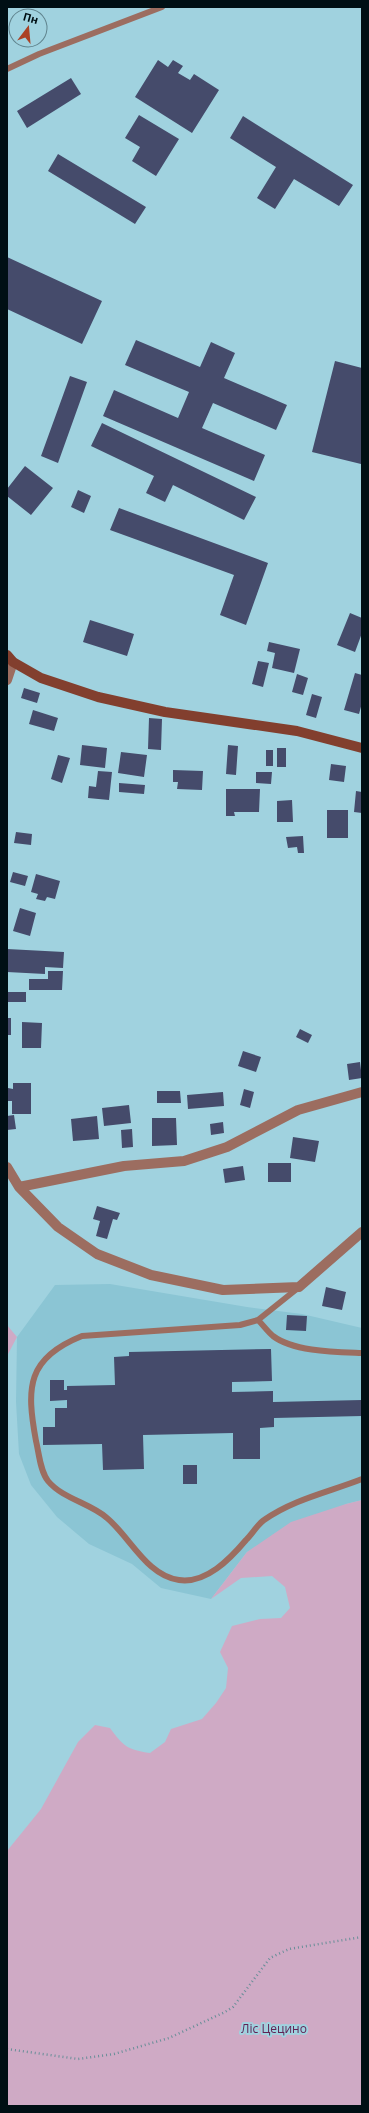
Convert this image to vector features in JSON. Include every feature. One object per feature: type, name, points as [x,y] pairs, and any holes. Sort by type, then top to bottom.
[{"type":"main road","points":[[10,658],[41,678],[98,697],[165,712],[297,731],[362,748]]},
{"type":"street","points":[[7,680],[10,658]]},
{"type":"street","points":[[19,1187],[124,1166],[184,1161],[227,1147],[298,1110],[362,1092]]},
{"type":"street","points":[[7,1167],[19,1187],[58,1227],[97,1254],[151,1275],[223,1290],[299,1287],[362,1232]]},
{"type":"lane","points":[[7,69],[39,54],[162,7]]},
{"type":"lane","points":[[299,1287],[258,1320],[240,1325],[82,1336],[62,1344],[52,1352],[37,1371],[31,1388],[31,1412],[41,1466],[48,1480],[62,1492],[107,1518],[149,1564],[165,1576],[179,1580],[196,1580],[219,1567],[239,1548],[263,1520],[303,1498],[362,1479]]},
{"type":"lane","points":[[258,1320],[273,1336],[289,1345],[315,1350],[362,1353]]},
{"type":"path","points":[[7,2049],[78,2059],[114,2054],[169,2038],[233,2007],[270,1958],[289,1948],[362,1937]]},
{"type":"shaded area","points":[[110,1284],[247,1307],[302,1314],[362,1328],[362,1500],[346,1504],[247,1552],[211,1599],[161,1588],[132,1564],[89,1544],[57,1517],[31,1485],[19,1454],[16,1402],[17,1337],[55,1285]]},
{"type":"green space","points":[[7,1325],[17,1337],[7,1356]]},
{"type":"green space","name":"Ліс Цецино","points":[[362,1500],[362,2106],[7,2106],[7,1851],[41,1809],[78,1742],[95,1725],[110,1728],[123,1743],[131,1749],[150,1753],[165,1742],[171,1729],[202,1719],[216,1703],[226,1688],[228,1668],[220,1652],[232,1626],[260,1619],[281,1618],[290,1608],[285,1587],[272,1576],[241,1578],[211,1599],[247,1552],[291,1522]]},
{"type":"building","points":[[158,60],[168,67],[173,60],[183,66],[178,73],[190,80],[194,74],[219,90],[192,133],[135,97]]},
{"type":"building","points":[[71,78],[81,94],[27,128],[17,111]]},
{"type":"building","points":[[139,115],[179,139],[156,176],[132,161],[140,147],[125,138]]},
{"type":"building","points":[[243,116],[353,185],[339,206],[294,179],[275,209],[257,198],[276,167],[230,138]]},
{"type":"building","points":[[58,154],[146,207],[135,224],[48,171]]},
{"type":"building","points":[[7,257],[102,301],[82,344],[7,309]]},
{"type":"building","points":[[136,340],[200,367],[211,342],[235,353],[224,378],[287,405],[276,430],[213,403],[202,428],[265,455],[254,481],[103,416],[114,390],[178,418],[189,392],[125,365]]},
{"type":"building","points":[[335,361],[362,368],[361,464],[312,452]]},
{"type":"building","points":[[70,376],[87,382],[58,463],[41,456]]},
{"type":"building","points":[[102,423],[256,497],[244,520],[173,485],[165,502],[146,493],[154,476],[91,446]]},
{"type":"building","points":[[25,466],[53,488],[31,515],[7,496],[7,489]]},
{"type":"building","points":[[78,490],[91,496],[84,513],[71,507]]},
{"type":"building","points":[[119,508],[268,563],[246,625],[220,615],[234,575],[110,530]]},
{"type":"building","points":[[350,613],[362,618],[362,633],[355,652],[337,645]]},
{"type":"building","points":[[90,620],[134,634],[127,656],[83,642]]},
{"type":"building","points":[[269,642],[300,649],[294,673],[272,668],[275,653],[267,651]]},
{"type":"building","points":[[258,661],[269,663],[263,687],[252,684]]},
{"type":"building","points":[[355,673],[362,675],[362,703],[359,714],[344,710]]},
{"type":"building","points":[[297,674],[308,678],[303,695],[292,692]]},
{"type":"building","points":[[24,688],[40,693],[37,703],[21,698]]},
{"type":"building","points":[[312,694],[322,697],[316,718],[306,715]]},
{"type":"building","points":[[33,710],[58,718],[54,731],[29,724]]},
{"type":"building","points":[[149,718],[162,719],[161,750],[148,749]]},
{"type":"building","points":[[82,745],[107,748],[105,768],[80,765]]},
{"type":"building","points":[[228,745],[238,746],[236,775],[226,774]]},
{"type":"building","points":[[277,748],[286,748],[286,767],[277,767]]},
{"type":"building","points":[[266,750],[273,750],[273,766],[266,766]]},
{"type":"building","points":[[121,752],[147,755],[144,777],[118,773]]},
{"type":"building","points":[[58,755],[70,758],[62,783],[51,779]]},
{"type":"building","points":[[331,764],[346,766],[344,782],[329,780]]},
{"type":"building","points":[[173,770],[203,771],[202,790],[177,789],[178,782],[173,782]]},
{"type":"building","points":[[98,771],[112,772],[109,800],[88,798],[89,786],[96,787]]},
{"type":"building","points":[[256,772],[272,772],[271,784],[256,783]]},
{"type":"building","points":[[119,783],[145,785],[144,794],[119,792]]},
{"type":"building","points":[[226,789],[260,789],[259,812],[234,812],[235,816],[226,816]]},
{"type":"building","points":[[356,791],[362,792],[362,813],[354,812]]},
{"type":"building","points":[[292,800],[293,822],[277,822],[277,801]]},
{"type":"building","points":[[327,810],[348,810],[348,838],[327,838]]},
{"type":"building","points":[[16,832],[32,834],[31,845],[14,843]]},
{"type":"building","points":[[303,836],[304,853],[298,853],[297,847],[288,848],[286,837]]},
{"type":"building","points":[[13,872],[28,876],[25,886],[10,882]]},
{"type":"building","points":[[36,874],[60,881],[55,899],[47,897],[45,901],[36,899],[38,894],[31,892]]},
{"type":"building","points":[[20,908],[36,913],[30,936],[13,931]]},
{"type":"building","points":[[7,949],[64,952],[63,968],[45,967],[45,974],[7,972]]},
{"type":"building","points":[[48,971],[63,971],[62,990],[29,990],[29,979],[48,979]]},
{"type":"building","points":[[7,992],[26,992],[26,1002],[7,1002]]},
{"type":"building","points":[[7,1018],[11,1018],[11,1035],[7,1035]]},
{"type":"building","points":[[22,1022],[42,1023],[41,1048],[22,1048]]},
{"type":"building","points":[[300,1029],[312,1035],[308,1043],[296,1037]]},
{"type":"building","points":[[243,1051],[261,1057],[256,1072],[238,1066]]},
{"type":"building","points":[[360,1062],[362,1078],[349,1080],[347,1064]]},
{"type":"building","points":[[13,1083],[31,1083],[31,1114],[12,1114],[12,1101],[7,1101],[8,1088],[13,1089]]},
{"type":"building","points":[[244,1089],[254,1092],[250,1108],[240,1105]]},
{"type":"building","points":[[157,1091],[180,1091],[181,1103],[157,1103]]},
{"type":"building","points":[[223,1092],[224,1106],[188,1109],[187,1095]]},
{"type":"building","points":[[129,1105],[131,1123],[104,1126],[102,1108]]},
{"type":"building","points":[[14,1115],[16,1129],[7,1130],[7,1116]]},
{"type":"building","points":[[97,1116],[99,1139],[73,1141],[71,1119]]},
{"type":"building","points":[[152,1118],[176,1118],[177,1145],[152,1146]]},
{"type":"building","points":[[223,1122],[224,1133],[211,1135],[210,1124]]},
{"type":"building","points":[[132,1129],[133,1147],[122,1148],[121,1130]]},
{"type":"building","points":[[293,1137],[319,1141],[315,1162],[290,1158]]},
{"type":"building","points":[[268,1163],[291,1163],[291,1182],[268,1182]]},
{"type":"building","points":[[243,1166],[245,1180],[225,1183],[223,1169]]},
{"type":"building","points":[[97,1206],[120,1213],[117,1220],[113,1219],[107,1239],[96,1236],[100,1221],[93,1219]]},
{"type":"building","points":[[326,1287],[346,1292],[342,1310],[322,1306]]},
{"type":"building","points":[[287,1315],[307,1316],[306,1331],[286,1330]]},
{"type":"building","points":[[271,1349],[272,1381],[232,1382],[232,1392],[273,1391],[273,1402],[362,1400],[362,1416],[274,1418],[274,1427],[260,1428],[260,1459],[233,1459],[233,1433],[143,1435],[144,1469],[103,1470],[102,1444],[43,1445],[43,1427],[55,1427],[55,1408],[67,1408],[67,1400],[50,1401],[50,1380],[64,1380],[64,1390],[67,1390],[67,1386],[115,1385],[114,1357],[129,1356],[129,1352]]},
{"type":"building","points":[[183,1465],[197,1465],[197,1484],[183,1484]]}]
